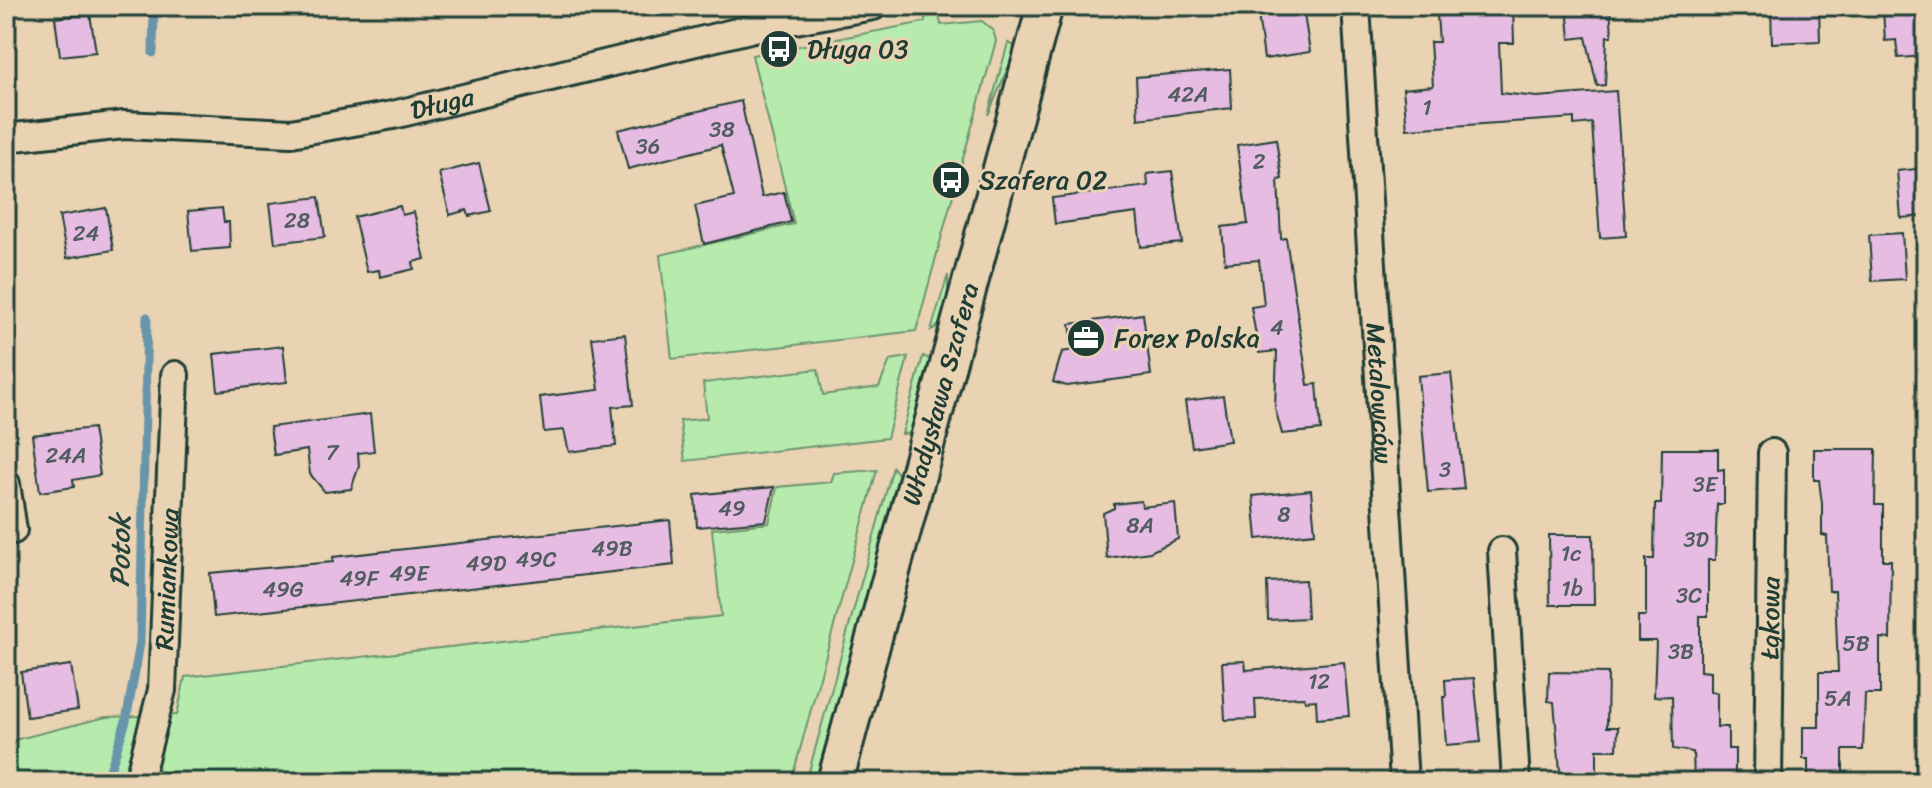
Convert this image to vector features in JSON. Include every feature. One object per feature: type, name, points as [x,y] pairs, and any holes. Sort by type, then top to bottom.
[{"type":"street","name":"Długa","points":[[6,138],[124,125],[291,133],[393,115],[762,26],[873,6]]},
{"type":"street","name":"Władysława Szafera","points":[[835,782],[1045,6]]},
{"type":"street","name":"Metalowców","points":[[1356,6],[1404,782]]},
{"type":"street","name":"Rumiankowa","points":[[138,782],[162,690],[175,375]]},
{"type":"street","name":"Łąkowa","points":[[1768,782],[1772,453]]},
{"type":"street","points":[[6,484],[13,530]]},
{"type":"street","points":[[1502,551],[1516,782]]},
{"type":"green space","points":[[939,15],[941,25],[982,21],[993,30],[996,41],[960,169],[951,167],[946,188],[954,191],[916,331],[672,359],[660,255],[794,224],[752,55],[925,22],[925,17]]},
{"type":"green space","points":[[1008,43],[1017,47],[988,115]]},
{"type":"green space","points":[[948,275],[948,293],[941,325],[931,330]]},
{"type":"green space","points":[[923,356],[932,360],[912,433],[902,434]]},
{"type":"green space","points":[[908,357],[887,438],[685,461],[680,421],[707,418],[703,383],[818,369],[823,395],[879,387],[890,360]]},
{"type":"green space","points":[[893,467],[900,477],[815,782],[806,782]]},
{"type":"green space","points":[[877,470],[791,782],[6,782],[6,742],[106,717],[177,715],[185,677],[721,616],[712,529],[769,523],[777,487],[831,482],[834,473]]},
{"type":"building","points":[[1474,6],[1513,6],[1514,43],[1499,43],[1501,93],[1537,97],[1616,91],[1626,236],[1600,238],[1592,123],[1574,125],[1574,118],[1407,129],[1403,89],[1433,86],[1430,42],[1439,42],[1437,15],[1474,13]]},
{"type":"building","points":[[1567,6],[1610,6],[1612,36],[1607,36],[1605,85],[1597,86],[1586,37],[1570,39]]},
{"type":"building","points":[[1771,6],[1819,6],[1820,41],[1772,43]]},
{"type":"building","points":[[1926,6],[1926,56],[1898,58],[1896,40],[1885,41],[1883,10]]},
{"type":"building","points":[[1303,8],[1310,52],[1264,59],[1258,14]]},
{"type":"building","points":[[90,14],[96,52],[60,56],[55,18]]},
{"type":"building","points":[[1230,69],[1232,108],[1138,119],[1136,77]]},
{"type":"building","points":[[741,101],[762,197],[784,192],[791,222],[704,244],[695,206],[734,197],[721,145],[628,169],[618,130]]},
{"type":"building","points":[[1276,139],[1282,179],[1278,180],[1281,239],[1286,238],[1308,385],[1317,384],[1321,430],[1282,434],[1275,408],[1277,351],[1259,353],[1251,307],[1264,305],[1259,260],[1225,263],[1222,227],[1248,224],[1237,145]]},
{"type":"building","points":[[479,163],[491,211],[469,216],[467,210],[450,215],[439,173]]},
{"type":"building","points":[[1926,168],[1924,216],[1901,218],[1897,171]]},
{"type":"building","points":[[1172,171],[1182,243],[1141,247],[1137,213],[1055,224],[1052,198],[1148,186],[1147,174]]},
{"type":"building","points":[[319,197],[325,237],[275,243],[270,203]]},
{"type":"building","points":[[400,206],[402,215],[414,212],[425,259],[413,262],[414,269],[380,277],[379,270],[367,272],[354,217]]},
{"type":"building","points":[[106,208],[113,250],[67,258],[59,216]]},
{"type":"building","points":[[222,208],[224,222],[229,222],[230,248],[192,251],[188,211]]},
{"type":"building","points":[[1902,233],[1905,279],[1872,281],[1869,235]]},
{"type":"building","points":[[1143,314],[1151,375],[1067,386],[1053,382],[1062,352],[1074,350],[1070,324]]},
{"type":"building","points":[[625,334],[633,405],[612,407],[616,446],[569,452],[564,430],[544,432],[540,397],[599,390],[592,338]]},
{"type":"building","points":[[283,346],[287,382],[218,391],[214,354]]},
{"type":"building","points":[[1451,373],[1464,489],[1428,492],[1418,376]]},
{"type":"building","points":[[1223,396],[1230,441],[1192,447],[1185,401]]},
{"type":"building","points":[[370,414],[374,451],[358,453],[359,466],[351,489],[325,492],[310,474],[307,450],[274,455],[270,427]]},
{"type":"building","points":[[93,428],[100,475],[73,480],[74,487],[40,492],[32,435]]},
{"type":"building","points":[[1662,449],[1718,449],[1718,470],[1724,469],[1724,504],[1717,504],[1715,560],[1708,560],[1708,616],[1700,616],[1700,671],[1710,672],[1710,692],[1717,693],[1717,727],[1728,727],[1728,749],[1735,749],[1735,782],[1694,782],[1693,752],[1673,749],[1672,696],[1654,697],[1656,641],[1638,641],[1638,616],[1646,616],[1646,559],[1654,559],[1655,504],[1661,504]]},
{"type":"building","points":[[1814,449],[1876,449],[1875,505],[1883,505],[1883,560],[1891,560],[1890,639],[1880,638],[1880,694],[1865,694],[1863,750],[1843,750],[1843,782],[1808,782],[1808,759],[1803,759],[1803,727],[1819,727],[1819,672],[1838,672],[1835,591],[1829,591],[1827,536],[1822,535],[1819,480],[1814,480]]},
{"type":"building","points":[[774,487],[766,521],[697,527],[695,495]]},
{"type":"building","points":[[1311,490],[1315,533],[1257,539],[1253,496]]},
{"type":"building","points":[[1141,501],[1142,507],[1175,503],[1178,539],[1150,552],[1107,558],[1103,513],[1114,508],[1114,504]]},
{"type":"building","points":[[670,520],[674,565],[214,617],[210,573],[333,562],[333,557]]},
{"type":"building","points":[[1549,535],[1593,535],[1594,605],[1550,605]]},
{"type":"building","points":[[1305,580],[1307,618],[1268,620],[1267,582]]},
{"type":"building","points":[[1245,661],[1246,670],[1344,662],[1349,716],[1317,719],[1316,700],[1305,701],[1304,697],[1255,699],[1256,719],[1225,720],[1222,662]]},
{"type":"building","points":[[71,665],[78,710],[27,717],[21,672]]},
{"type":"building","points":[[1549,672],[1608,673],[1607,727],[1618,727],[1617,750],[1597,750],[1597,782],[1561,782],[1554,702],[1548,701]]},
{"type":"building","points":[[1474,678],[1481,742],[1446,745],[1445,680]]},
{"type":"waterway","name":"Potok","points":[[153,53],[154,6]]},
{"type":"waterway","name":"Potok","points":[[106,782],[126,721],[140,643],[147,317]]},
{"type":"place","name":"Długa 03","points":[[779,49]]},
{"type":"place","name":"Szafera 02","points":[[951,180]]},
{"type":"place","name":"Forex Polska","points":[[1086,338]]}]
